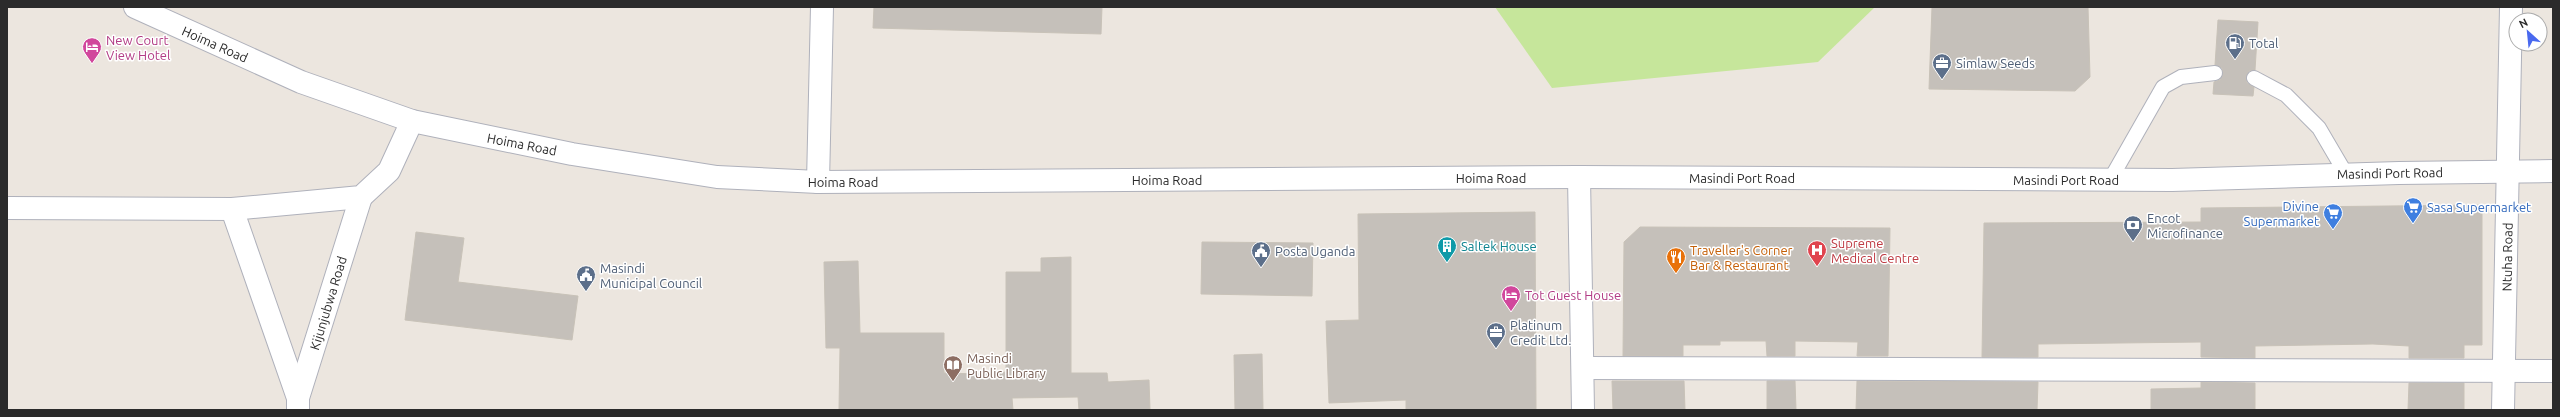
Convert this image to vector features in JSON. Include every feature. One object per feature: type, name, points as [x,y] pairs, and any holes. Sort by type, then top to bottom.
[{"type":"street","name":"Hoima Road","points":[[135,7],[301,82],[412,121],[572,154],[717,177],[818,182],[1579,177]]},
{"type":"street","points":[[818,182],[822,7]]},
{"type":"street","name":"Ntuha Road","points":[[2503,410],[2509,171],[2511,7]]},
{"type":"street","points":[[7,208],[232,209],[361,197],[388,171],[412,121]]},
{"type":"street","name":"Masindi Port Road","points":[[1579,177],[2110,180],[2346,174],[2553,171]]},
{"type":"street","points":[[1579,177],[1583,410]]},
{"type":"street","name":"Kijunjubwa Road","points":[[298,404],[361,197]]},
{"type":"street","points":[[232,209],[298,404]]},
{"type":"street","points":[[1583,368],[2553,371]]},
{"type":"lane","points":[[2110,180],[2164,87],[2181,77],[2215,73]]},
{"type":"lane","points":[[2254,78],[2286,95],[2319,128],[2346,174]]},
{"type":"green space","points":[[1495,7],[1875,7],[1818,62],[1552,88]]},
{"type":"building","points":[[874,7],[1102,7],[1101,34],[873,28]]},
{"type":"building","points":[[1932,7],[2088,7],[2090,77],[2075,91],[1929,89]]},
{"type":"building","points":[[2218,20],[2258,22],[2255,70],[2249,71],[2246,78],[2247,83],[2254,87],[2253,96],[2213,94],[2214,82],[2220,80],[2223,72],[2222,68],[2215,65]]},
{"type":"building","points":[[2482,205],[2482,345],[2464,345],[2464,358],[2409,358],[2409,346],[2373,344],[2255,346],[2255,358],[2201,357],[2201,342],[2038,344],[2038,357],[1982,357],[1984,223],[2201,222],[2201,208]]},
{"type":"building","name":"Saltek House","points":[[1535,212],[1536,410],[1406,410],[1406,400],[1329,403],[1326,321],[1359,320],[1358,214]]},
{"type":"building","points":[[1640,227],[1890,228],[1888,356],[1857,356],[1858,342],[1795,341],[1795,356],[1767,356],[1766,341],[1720,341],[1720,345],[1683,345],[1683,356],[1623,356],[1624,242]]},
{"type":"building","points":[[416,232],[464,238],[458,282],[578,296],[572,340],[405,320]]},
{"type":"building","points":[[1202,242],[1313,243],[1312,296],[1201,294]]},
{"type":"building","points":[[1071,257],[1071,373],[1107,373],[1108,382],[1149,380],[1150,410],[1079,410],[1078,397],[1012,398],[1013,410],[839,410],[840,348],[826,348],[824,262],[858,261],[860,333],[944,333],[944,373],[980,374],[1006,372],[1006,272],[1041,272],[1041,258]]},
{"type":"building","points":[[1262,354],[1263,410],[1235,410],[1234,355]]},
{"type":"building","points":[[1612,381],[1684,381],[1685,410],[1613,410]]},
{"type":"building","points":[[1767,381],[1795,381],[1796,410],[1767,410]]},
{"type":"building","points":[[1857,381],[2038,382],[2037,410],[1856,410]]},
{"type":"building","points":[[2201,382],[2255,383],[2255,410],[2151,410],[2151,389],[2201,388]]},
{"type":"building","points":[[2409,383],[2464,383],[2464,410],[2408,410]]},
{"type":"place","name":"Total","points":[[2235,60]]},
{"type":"place","name":"New Court View Hotel","points":[[92,64]]},
{"type":"place","name":"Simlaw Seeds","points":[[1942,80]]},
{"type":"place","name":"Sasa Supermarket","points":[[2413,224]]},
{"type":"place","name":"Divine Supermarket","points":[[2333,230]]},
{"type":"place","name":"Encot Microfinance","points":[[2133,242]]},
{"type":"place","name":"Saltek House","points":[[1447,263]]},
{"type":"place","name":"Supreme Medical Centre","points":[[1817,267]]},
{"type":"place","name":"Posta Uganda","points":[[1261,268]]},
{"type":"place","name":"Traveller's Corner Bar & Restaurant","points":[[1676,274]]},
{"type":"place","name":"Masindi Municipal Council","points":[[586,292]]},
{"type":"place","name":"Tot Guest House","points":[[1511,312]]},
{"type":"place","name":"Platinum Credit Ltd.","points":[[1496,349]]},
{"type":"place","name":"Masindi Public Library","points":[[953,382]]}]
